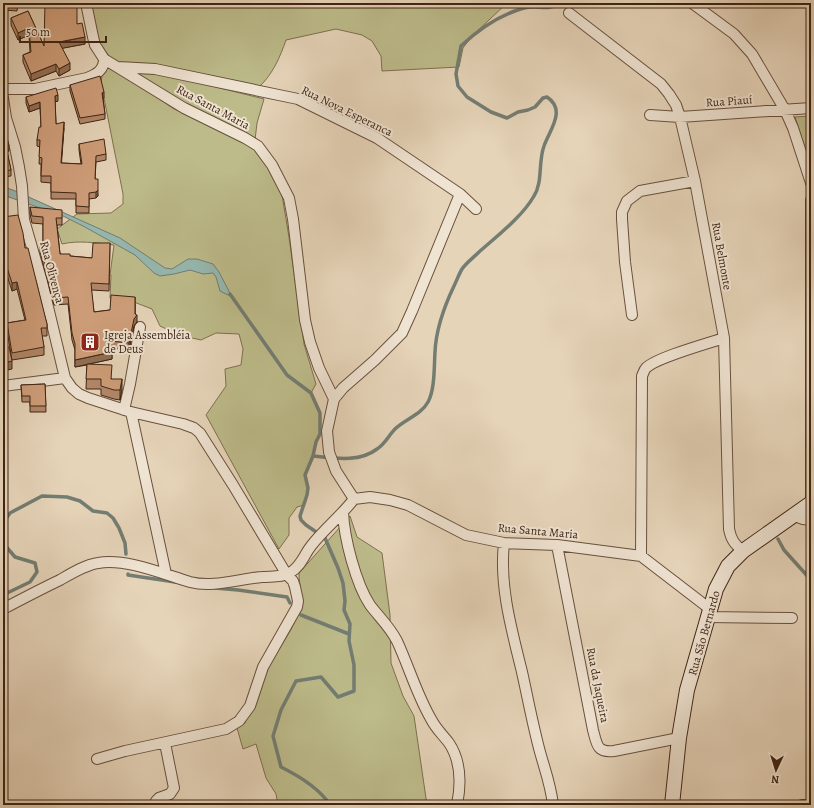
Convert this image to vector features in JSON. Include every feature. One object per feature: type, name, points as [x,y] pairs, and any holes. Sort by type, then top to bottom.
[{"type":"street","points":[[3,89],[35,88],[87,78],[99,72],[104,59],[95,45],[86,3]]},
{"type":"street","points":[[692,3],[734,34],[752,54],[785,110],[798,141],[811,183]]},
{"type":"street","name":"Rua Belmonte","points":[[569,13],[661,84],[676,105],[680,117],[695,181],[724,338],[729,529],[731,539],[735,546],[743,551]]},
{"type":"street","name":"Rua Santa Maria","points":[[104,59],[184,108],[258,146],[272,165],[289,198],[294,219],[305,320],[310,342],[319,368],[334,399]]},
{"type":"street","name":"Rua Nova Esperanca","points":[[118,67],[155,69],[298,99],[377,138],[460,194],[476,208]]},
{"type":"street","name":"Rua Olivença","points":[[3,98],[6,118],[15,147],[22,189],[24,220],[42,282],[65,378],[72,388],[79,394],[101,403],[127,411],[183,424],[194,428],[200,433],[226,472],[287,575],[293,581],[298,601],[297,607],[263,667],[250,706],[239,721],[226,729],[125,751],[97,759]]},
{"type":"street","name":"Rua Piauí","points":[[650,115],[680,117],[811,108]]},
{"type":"street","points":[[632,315],[622,225],[622,212],[624,206],[632,196],[640,192],[695,181]]},
{"type":"street","points":[[3,609],[80,569],[97,563],[120,562],[191,582],[209,584],[287,575],[298,566],[315,541],[354,499],[336,471],[329,452],[327,432],[334,399],[343,388],[379,357],[402,333],[460,194]]},
{"type":"street","points":[[811,200],[811,503]]},
{"type":"street","points":[[140,327],[127,411],[166,574]]},
{"type":"street","points":[[724,338],[668,356],[646,368],[642,376],[641,556],[708,613],[792,618]]},
{"type":"street","points":[[3,386],[65,378]]},
{"type":"street","name":"Rua Santa Maria","points":[[354,499],[370,497],[408,505],[466,535],[504,543],[557,545],[641,556]]},
{"type":"street","name":"Rua São Bernardo","points":[[672,805],[679,738],[687,690],[716,589],[728,566],[743,551],[811,503]]},
{"type":"street","points":[[343,512],[344,529],[360,588],[369,604],[393,634],[430,719],[454,752],[460,780],[458,805]]},
{"type":"street","points":[[792,516],[803,520],[811,520]]},
{"type":"street","points":[[504,543],[503,552],[505,586],[510,622],[540,753],[551,789],[553,805]]},
{"type":"street","name":"Rua da Jaqueira","points":[[557,545],[596,744],[600,750],[606,752],[679,738]]},
{"type":"street","points":[[157,805],[156,801],[159,798],[170,794],[174,788],[165,743]]},
{"type":"street","points":[[802,805],[811,805]]},
{"type":"shaded area","points":[[91,3],[290,3],[293,6],[315,3],[507,3],[472,36],[463,48],[459,67],[382,71],[381,56],[372,41],[362,35],[336,29],[286,40],[279,59],[272,71],[259,87],[121,64],[111,59],[97,39]]},
{"type":"shaded area","points":[[109,65],[174,109],[253,147],[266,163],[282,195],[304,344],[316,384],[311,393],[320,413],[320,434],[305,475],[308,488],[304,505],[297,507],[289,518],[289,535],[279,549],[206,415],[226,386],[225,369],[241,365],[243,349],[239,334],[216,333],[201,340],[179,335],[160,326],[152,309],[126,299],[110,298],[110,275],[114,245],[81,242],[62,244],[57,229],[77,214],[111,213],[123,204],[123,194],[101,83],[102,75]]},
{"type":"shaded area","points":[[126,70],[160,73],[264,99],[257,123],[255,140],[190,108]]},
{"type":"shaded area","points":[[811,116],[811,167],[795,117]]},
{"type":"shaded area","points":[[350,516],[357,537],[382,553],[390,615],[391,663],[403,696],[414,716],[427,805],[278,805],[276,794],[266,778],[256,744],[243,749],[237,728],[245,723],[264,675],[295,622],[301,597],[299,573]]},
{"type":"water","points":[[3,187],[13,190],[120,238],[165,268],[172,269],[188,259],[197,259],[213,264],[219,272],[232,297],[220,291],[216,277],[213,273],[203,274],[190,270],[160,276],[154,273],[135,255],[85,227],[63,216],[3,195]]},
{"type":"building","points":[[3,3],[17,3],[17,5]]},
{"type":"building","points":[[45,3],[61,3],[61,5],[77,6],[77,24],[82,23],[85,37],[59,42],[70,63],[59,69],[56,64],[31,74],[23,55],[31,52],[29,28],[18,33],[11,18],[28,11],[44,46]]},
{"type":"building","points":[[100,76],[104,92],[102,93],[105,114],[80,118],[70,85]]},
{"type":"building","points":[[56,88],[58,95],[55,96],[56,124],[64,122],[61,163],[82,164],[79,144],[104,139],[106,154],[96,156],[95,179],[98,179],[98,190],[96,192],[89,193],[89,207],[76,206],[76,193],[51,192],[51,176],[41,176],[42,158],[39,157],[40,140],[37,140],[39,127],[41,127],[40,102],[29,106],[26,97]]},
{"type":"building","points":[[5,131],[9,145],[6,146],[11,170],[3,171],[3,132]]},
{"type":"building","points":[[30,207],[62,210],[62,218],[56,218],[60,254],[70,254],[70,256],[92,258],[93,243],[110,243],[109,284],[91,283],[94,312],[110,310],[111,295],[135,297],[135,314],[137,315],[134,319],[129,343],[110,341],[112,352],[75,360],[75,344],[72,333],[68,297],[54,298],[40,245],[43,244],[43,217],[32,216]]},
{"type":"building","points":[[18,215],[25,248],[28,248],[47,328],[41,328],[44,347],[12,353],[7,323],[26,320],[17,282],[12,283],[3,255],[5,254],[3,217]]},
{"type":"building","points":[[9,347],[12,361],[3,363],[3,348]]},
{"type":"building","points":[[87,364],[112,365],[111,379],[122,379],[120,390],[114,390],[101,386],[101,379],[86,379]]},
{"type":"building","points":[[45,384],[46,406],[30,406],[30,396],[22,396],[21,385]]},
{"type":"waterway","points":[[313,456],[329,458],[354,458],[370,453],[382,445],[393,431],[417,414],[428,402],[433,384],[437,335],[441,318],[450,294],[464,267],[516,219],[534,196],[539,185],[542,152],[555,121],[556,114],[556,108],[553,102],[547,97],[543,98],[535,107],[518,112],[507,118],[491,112],[467,97],[458,86],[456,74],[461,46],[482,28],[506,14],[529,7],[551,7],[559,3]]},
{"type":"waterway","points":[[230,294],[287,375],[311,393],[320,413],[320,434],[305,475],[308,488],[300,516],[301,520],[306,525],[325,538],[343,583],[345,601],[344,610],[350,624],[349,641],[354,665],[354,691],[338,697],[321,677],[296,681],[281,710],[273,736],[281,767],[301,778],[314,788],[330,805]]},
{"type":"waterway","points":[[3,523],[10,513],[42,496],[67,497],[80,501],[93,511],[107,513],[113,518],[125,543],[126,554]]},
{"type":"waterway","points":[[778,539],[784,550],[811,580]]},
{"type":"waterway","points":[[3,543],[15,557],[35,563],[37,572],[30,582],[3,595]]},
{"type":"waterway","points":[[128,574],[175,582]]},
{"type":"waterway","points":[[215,588],[287,597],[290,603]]},
{"type":"waterway","points":[[301,615],[349,634]]},
{"type":"place","name":"Igreja Assembléia de Deus","points":[[90,342]]}]
